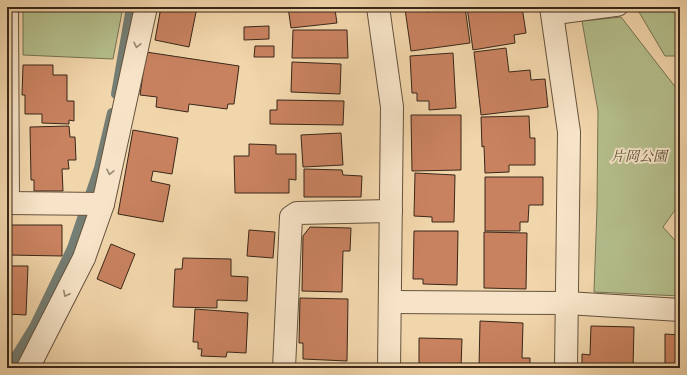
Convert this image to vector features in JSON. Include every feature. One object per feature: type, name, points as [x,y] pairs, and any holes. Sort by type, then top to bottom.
[{"type":"street","points":[[7,7],[8,203],[103,204]]},
{"type":"street","points":[[28,368],[84,258],[103,204],[146,7]]},
{"type":"street","points":[[378,7],[392,107],[391,302],[389,368]]},
{"type":"street","points":[[552,11],[569,132],[566,368]]},
{"type":"street","points":[[284,368],[291,218],[297,213],[391,212]]},
{"type":"street","points":[[391,302],[567,303],[680,310]]},
{"type":"lane","points":[[552,11],[619,7]]},
{"type":"green space","points":[[23,7],[123,7],[113,59],[23,55]]},
{"type":"green space","points":[[636,7],[680,7],[680,56],[665,56]]},
{"type":"green space","name":"片岡公園","points":[[621,17],[680,93],[680,203],[663,227],[680,246],[680,296],[594,292],[598,111],[582,21]]},
{"type":"building","points":[[161,7],[197,7],[189,47],[155,40]]},
{"type":"building","points":[[288,7],[348,7],[349,9],[335,10],[337,23],[291,28]]},
{"type":"building","points":[[427,7],[427,12],[465,7],[470,43],[411,51],[405,9]]},
{"type":"building","points":[[467,7],[522,7],[526,33],[514,35],[515,43],[473,50]]},
{"type":"building","points":[[269,26],[269,39],[244,40],[244,27]]},
{"type":"building","points":[[293,30],[347,30],[348,58],[292,58]]},
{"type":"building","points":[[255,46],[274,46],[274,57],[254,57]]},
{"type":"building","points":[[506,48],[509,72],[530,70],[531,80],[545,79],[548,107],[481,115],[474,52]]},
{"type":"building","points":[[146,52],[239,66],[234,104],[228,104],[227,109],[189,104],[188,112],[156,107],[157,97],[140,95]]},
{"type":"building","points":[[453,53],[456,108],[429,110],[429,101],[417,101],[417,93],[412,93],[410,56]]},
{"type":"building","points":[[292,62],[341,64],[340,94],[291,92]]},
{"type":"building","points":[[23,65],[53,65],[53,75],[67,75],[67,101],[74,101],[74,121],[69,120],[69,124],[42,123],[42,114],[25,114],[25,95],[22,95]]},
{"type":"building","points":[[277,100],[344,101],[343,125],[270,124],[270,110],[277,110]]},
{"type":"building","points":[[411,115],[461,115],[461,170],[412,171]]},
{"type":"building","points":[[529,116],[530,138],[535,138],[535,165],[509,165],[509,172],[485,173],[481,117]]},
{"type":"building","points":[[69,126],[70,137],[75,137],[76,160],[68,160],[69,169],[62,169],[63,191],[34,191],[34,180],[31,180],[30,127]]},
{"type":"building","points":[[133,130],[178,138],[172,174],[153,171],[151,181],[170,185],[163,222],[118,214]]},
{"type":"building","points":[[341,133],[343,165],[303,167],[301,135]]},
{"type":"building","points":[[249,144],[276,145],[276,154],[296,154],[296,180],[289,179],[289,193],[235,193],[234,156],[249,156]]},
{"type":"building","points":[[304,169],[342,170],[343,175],[362,176],[361,197],[304,197]]},
{"type":"building","points":[[415,173],[455,175],[454,222],[432,222],[432,217],[414,216]]},
{"type":"building","points":[[485,177],[543,177],[543,205],[529,205],[528,222],[520,222],[520,231],[485,231]]},
{"type":"building","points":[[8,225],[62,225],[62,256],[8,255]]},
{"type":"building","points":[[310,227],[351,228],[350,251],[343,251],[342,292],[302,291],[303,236]]},
{"type":"building","points":[[249,230],[275,232],[273,258],[247,256]]},
{"type":"building","points":[[414,231],[458,231],[457,285],[423,284],[423,279],[413,279]]},
{"type":"building","points":[[484,232],[527,233],[526,289],[484,288]]},
{"type":"building","points":[[111,244],[135,254],[121,289],[97,279]]},
{"type":"building","points":[[183,258],[231,259],[231,276],[248,277],[247,301],[217,300],[217,308],[173,307],[175,269],[182,269]]},
{"type":"building","points":[[7,266],[28,266],[26,315],[7,314]]},
{"type":"building","points":[[300,298],[348,299],[347,361],[303,359],[303,343],[299,343]]},
{"type":"building","points":[[195,309],[248,313],[246,353],[227,352],[226,357],[201,356],[202,349],[198,349],[198,342],[193,342]]},
{"type":"building","points":[[480,321],[523,323],[522,358],[530,358],[530,368],[479,368]]},
{"type":"building","points":[[591,326],[634,327],[633,368],[582,368],[582,354],[590,355]]},
{"type":"building","points":[[665,334],[680,335],[680,368],[665,368]]},
{"type":"building","points":[[419,338],[462,339],[461,368],[419,368]]},
{"type":"waterway","points":[[116,94],[131,7]]},
{"type":"waterway","points":[[7,367],[13,361],[34,327],[72,248],[99,168],[112,113]]}]
